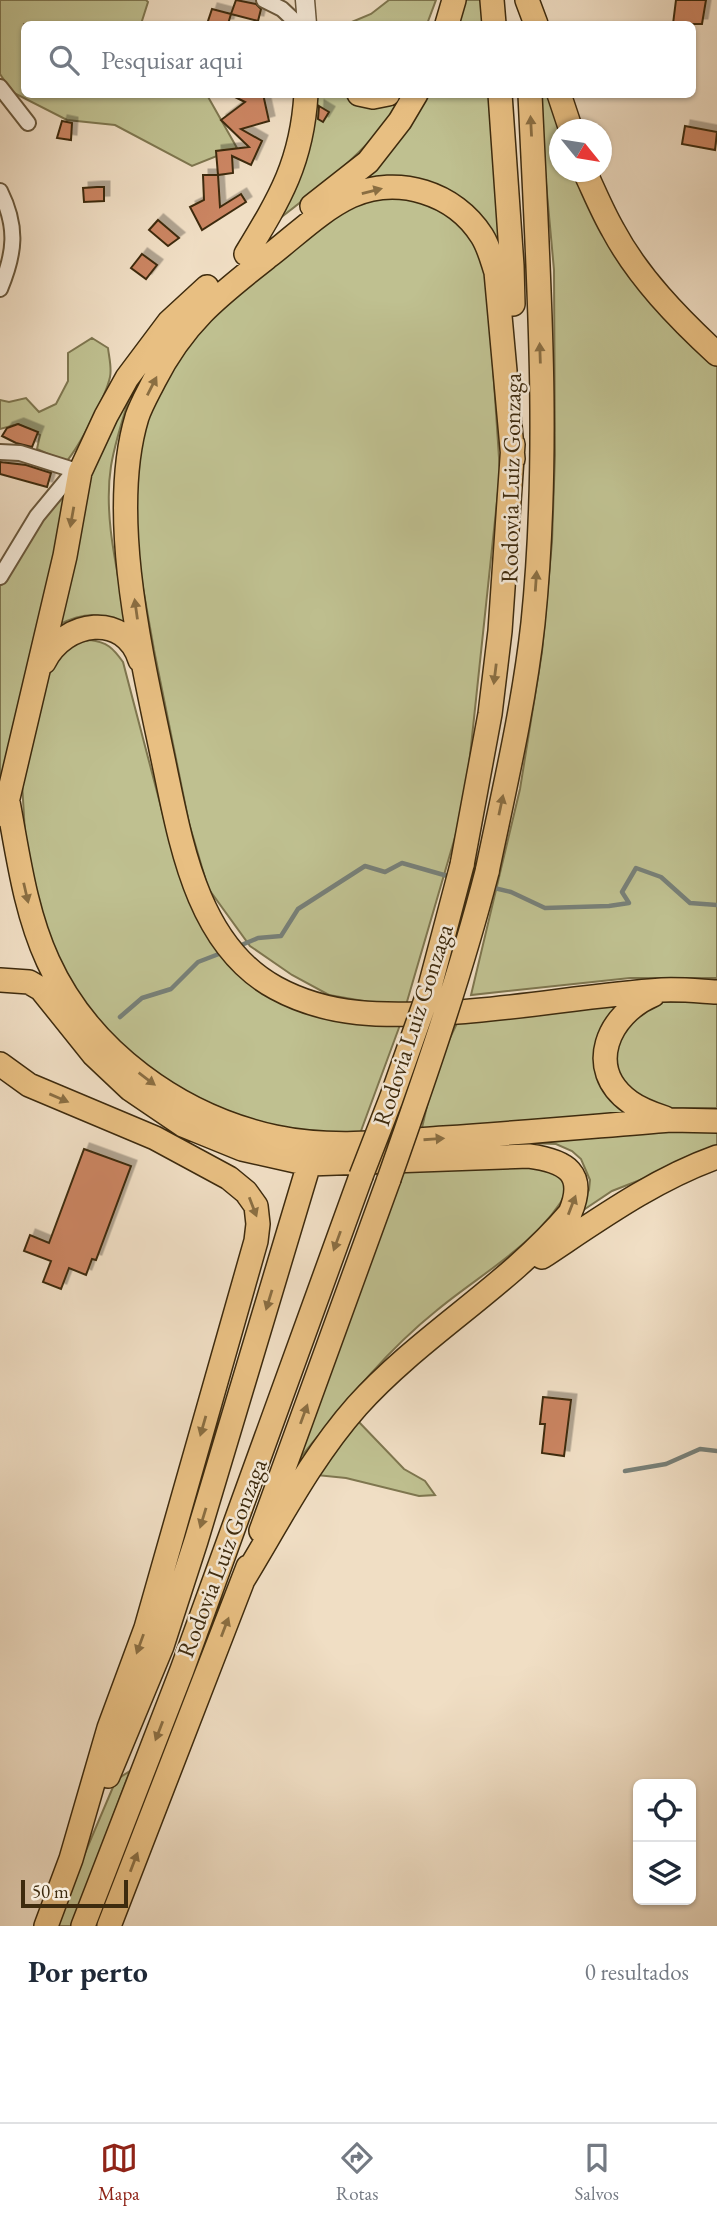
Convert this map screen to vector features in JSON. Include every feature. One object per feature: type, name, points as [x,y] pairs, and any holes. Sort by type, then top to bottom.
[{"type":"highway","points":[[448,21],[454,0]]},
{"type":"highway","points":[[492,0],[494,21]]},
{"type":"highway","points":[[526,0],[527,21]]},
{"type":"highway","points":[[526,0],[535,21]]},
{"type":"highway","points":[[246,254],[290,175],[304,117],[306,98]]},
{"type":"highway","points":[[0,829],[6,791],[36,681],[65,556],[77,471],[127,377],[169,322],[199,293],[368,162],[400,121],[414,98]]},
{"type":"highway","name":"Rodovia Luiz Gonzaga","points":[[83,1926],[182,1670],[360,1177],[391,1099],[428,993],[462,865],[490,714],[513,459],[512,266],[500,98]]},
{"type":"highway","name":"Rodovia Luiz Gonzaga","points":[[109,1926],[243,1580],[389,1179],[465,957],[487,872],[533,624],[538,545],[542,426],[530,98]]},
{"type":"highway","points":[[560,98],[567,119]]},
{"type":"highway","points":[[590,182],[613,231],[651,285],[717,354]]},
{"type":"highway","points":[[513,459],[496,272],[480,232],[465,214],[444,200],[414,189],[387,187],[353,195],[302,230],[206,307],[182,334],[163,364],[138,414],[128,459],[127,522],[146,676],[179,836],[188,865],[207,912],[230,948],[251,972],[307,1003],[346,1012],[394,1015],[478,1011],[666,990],[717,992]]},
{"type":"highway","points":[[36,681],[54,645],[81,628],[98,627],[114,631],[128,640],[138,652],[146,676]]},
{"type":"highway","points":[[6,791],[30,912],[48,962],[74,1004],[104,1042],[148,1081],[170,1097],[221,1121],[275,1137],[351,1144],[671,1121],[717,1121]]},
{"type":"highway","points":[[0,978],[31,969],[43,970],[57,976]]},
{"type":"highway","points":[[0,978],[29,982],[41,989],[94,1055],[130,1089],[183,1125],[242,1149],[309,1164],[529,1156],[564,1165],[573,1174],[577,1185],[576,1199],[570,1213],[492,1289],[391,1373],[357,1406],[300,1486],[243,1580]]},
{"type":"highway","points":[[666,990],[633,1005],[610,1033],[605,1052],[611,1080],[620,1093],[646,1111],[671,1121]]},
{"type":"highway","points":[[0,1064],[29,1085],[155,1138],[229,1178],[246,1192],[256,1206],[258,1224],[252,1254],[146,1628],[110,1728],[71,1859]]},
{"type":"highway","points":[[492,1289],[632,1197],[688,1167],[717,1157]]},
{"type":"highway","points":[[46,1926],[71,1859],[128,1732],[162,1646],[309,1164]]},
{"type":"street","points":[[264,0],[282,9],[295,21]]},
{"type":"street","points":[[305,0],[307,21]]},
{"type":"street","points":[[0,87],[28,123]]},
{"type":"street","points":[[0,191],[9,209],[13,241],[11,259],[0,289]]},
{"type":"street","points":[[0,452],[20,453],[77,471],[37,516],[0,577]]},
{"type":"green space","points":[[0,0],[148,2],[142,21],[21,21],[21,97],[12,92],[0,74]]},
{"type":"green space","points":[[389,0],[436,0],[428,21],[354,21],[371,14]]},
{"type":"green space","points":[[460,0],[483,0],[485,21],[454,21]]},
{"type":"green space","points":[[24,98],[209,98],[237,148],[192,166],[115,125],[67,120]]},
{"type":"green space","points":[[310,98],[366,98],[382,101],[402,98],[361,150],[326,182],[270,226]]},
{"type":"green space","points":[[418,98],[490,98],[501,264],[413,178],[380,177],[337,191]]},
{"type":"green space","points":[[538,98],[551,98],[557,119],[549,119],[549,182],[584,182],[618,257],[680,335],[717,363],[717,978],[630,978],[471,995],[520,789],[542,652],[552,542],[555,455],[554,270]]},
{"type":"green space","points":[[382,195],[442,208],[465,229],[479,257],[487,276],[500,473],[465,803],[406,1005],[329,995],[292,975],[250,946],[208,888],[189,823],[131,520],[139,442],[163,380],[215,312],[234,291],[348,208]]},
{"type":"green space","points":[[92,338],[108,348],[110,377],[91,421],[66,462],[37,449],[40,435],[18,424],[0,429],[0,400],[9,402],[26,398],[39,412],[56,404],[68,381],[68,353]]},
{"type":"green space","points":[[136,377],[116,444],[109,485],[110,525],[127,623],[92,615],[76,617],[58,625],[92,466]]},
{"type":"green space","points":[[70,482],[4,780],[0,774],[0,578]]},
{"type":"green space","points":[[90,640],[109,646],[123,662],[167,830],[250,978],[400,1025],[358,1139],[277,1132],[157,1081],[108,1033],[65,976],[45,925],[26,851],[22,782],[42,687],[57,659],[76,643]]},
{"type":"green space","points":[[630,998],[603,1025],[596,1050],[636,1114],[421,1132],[436,1067],[460,1017]]},
{"type":"green space","points":[[654,1002],[717,1002],[717,1108],[653,1108],[626,1089],[616,1066],[616,1052],[627,1019]]},
{"type":"green space","points":[[717,1126],[717,1150],[612,1191],[576,1215],[589,1190],[590,1180],[581,1159],[572,1151],[556,1144],[412,1148]]},
{"type":"green space","points":[[528,1160],[565,1178],[568,1190],[556,1209],[526,1241],[436,1311],[396,1347],[292,1468],[393,1170]]},
{"type":"green space","points":[[357,1420],[404,1469],[425,1481],[435,1495],[419,1496],[346,1478],[316,1475]]},
{"type":"green space","points":[[130,1771],[72,1926],[54,1926],[116,1780]]},
{"type":"building","points":[[236,0],[256,4],[261,9],[258,21],[231,14]]},
{"type":"building","points":[[676,0],[706,0],[702,24],[696,24],[696,21],[673,21]]},
{"type":"building","points":[[212,9],[231,14],[229,21],[208,21]]},
{"type":"building","points":[[237,98],[264,98],[269,121],[241,129],[262,141],[251,165],[232,156],[233,173],[218,175],[216,151],[249,147],[221,120],[245,102]]},
{"type":"building","points":[[319,106],[329,112],[323,122],[318,119]]},
{"type":"building","points":[[62,121],[72,123],[71,140],[57,138]]},
{"type":"building","points":[[685,126],[717,132],[715,150],[682,144]]},
{"type":"building","points":[[203,175],[218,175],[220,207],[241,194],[246,202],[202,230],[190,207],[204,200]]},
{"type":"building","points":[[104,187],[104,201],[84,202],[83,188]]},
{"type":"building","points":[[158,220],[179,238],[168,246],[149,230]]},
{"type":"building","points":[[142,254],[157,265],[146,279],[131,268]]},
{"type":"building","points":[[18,424],[38,432],[32,447],[2,436],[7,428]]},
{"type":"building","points":[[0,462],[26,465],[51,473],[47,487],[0,474]]},
{"type":"building","points":[[84,1149],[131,1166],[96,1260],[92,1259],[86,1275],[69,1268],[61,1289],[43,1282],[51,1261],[24,1251],[30,1235],[49,1243]]},
{"type":"building","points":[[543,1397],[571,1400],[564,1456],[542,1453],[545,1424],[540,1424]]},
{"type":"waterway","points":[[239,946],[258,938],[281,936],[298,909],[365,866],[385,872],[402,863],[451,877]]},
{"type":"waterway","points":[[490,887],[511,892],[545,908],[609,906],[629,903],[622,892],[636,868],[661,877],[690,903],[717,905]]},
{"type":"waterway","points":[[120,1017],[142,998],[171,989],[198,962],[224,952]]},
{"type":"waterway","points":[[625,1471],[666,1464],[700,1449],[717,1451]]}]
